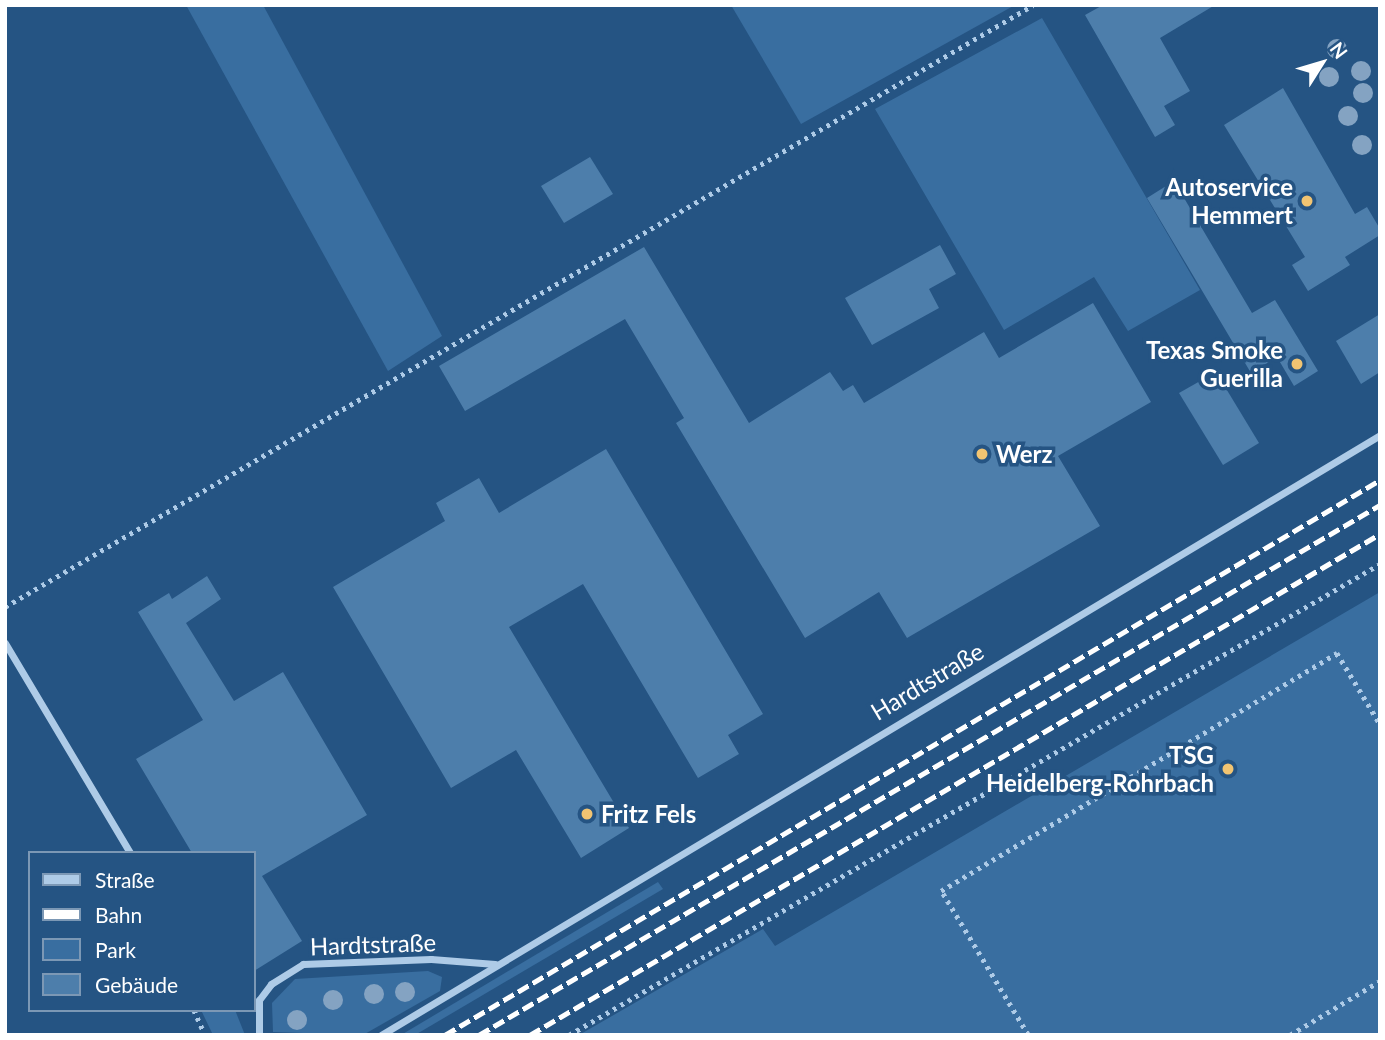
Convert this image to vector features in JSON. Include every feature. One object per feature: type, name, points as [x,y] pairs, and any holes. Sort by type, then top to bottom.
[{"type":"street","name":"Hardtstraße","points":[[381,1035],[1380,435]]},
{"type":"street","points":[[5,643],[129,851]]},
{"type":"street","name":"Hardtstraße","points":[[259,1035],[256,1000],[288,970],[330,959],[496,964]]},
{"type":"path","points":[[5,607],[1033,5]]},
{"type":"path","points":[[569,1035],[1380,564]]},
{"type":"path","points":[[1028,1035],[941,891],[1337,653],[1380,724]]},
{"type":"path","points":[[1290,1035],[1380,981]]},
{"type":"path","points":[[195,1012],[205,1035]]},
{"type":"green space","points":[[186,5],[263,5],[442,336],[388,371]]},
{"type":"green space","points":[[731,5],[1015,5],[801,124]]},
{"type":"green space","points":[[1042,18],[1200,290],[1128,331],[1094,277],[1004,330],[875,109]]},
{"type":"green space","name":"TSG Heidelberg-Rohrbach","points":[[1380,592],[1380,1035],[579,1035],[763,929],[775,946]]},
{"type":"green space","points":[[658,882],[663,889],[415,1035],[401,1035]]},
{"type":"green space","points":[[428,971],[442,977],[440,991],[363,1035],[273,1032],[272,1003],[295,979]]},
{"type":"green space","points":[[202,1012],[236,1012],[245,1035],[213,1035]]},
{"type":"building","points":[[1103,5],[1215,5],[1160,38],[1190,91],[1164,106],[1175,125],[1155,137],[1085,15]]},
{"type":"building","points":[[1283,88],[1355,214],[1367,207],[1380,229],[1380,235],[1345,257],[1350,265],[1308,291],[1292,265],[1305,257],[1224,125]]},
{"type":"building","points":[[590,157],[613,194],[564,223],[541,186]]},
{"type":"building","points":[[1174,181],[1252,313],[1275,300],[1318,371],[1294,386],[1277,357],[1251,373],[1147,198]]},
{"type":"building","points":[[940,245],[956,274],[929,289],[939,308],[872,345],[845,298]]},
{"type":"building","points":[[644,247],[749,423],[830,372],[843,391],[853,385],[864,403],[984,332],[999,358],[1093,303],[1151,402],[1058,456],[1100,526],[907,638],[879,592],[805,638],[676,423],[684,418],[625,319],[465,411],[439,366]]},
{"type":"building","points":[[1380,314],[1380,372],[1361,384],[1336,341]]},
{"type":"building","points":[[1216,372],[1259,443],[1223,465],[1179,393]]},
{"type":"building","points":[[606,449],[763,714],[728,735],[739,754],[698,778],[583,584],[509,627],[629,828],[581,858],[516,750],[451,788],[333,587],[445,521],[436,503],[479,478],[499,513]]},
{"type":"building","points":[[207,576],[221,599],[186,623],[234,701],[283,672],[367,815],[262,876],[302,941],[256,970],[256,851],[191,851],[136,759],[203,720],[138,612],[169,593],[172,599]]},
{"type":"railway","points":[[445,1035],[1380,480]]},
{"type":"railway","points":[[479,1035],[1380,505]]},
{"type":"railway","points":[[530,1035],[1380,534]]},
{"type":"place","name":"Autoservice Hemmert","points":[[1307,201]]},
{"type":"place","name":"Texas Smoke Guerilla","points":[[1297,364]]},
{"type":"place","name":"Werz","points":[[982,454]]},
{"type":"place","name":"TSG Heidelberg-Rohrbach","points":[[1228,769]]},
{"type":"place","name":"Fritz Fels","points":[[587,814]]}]
